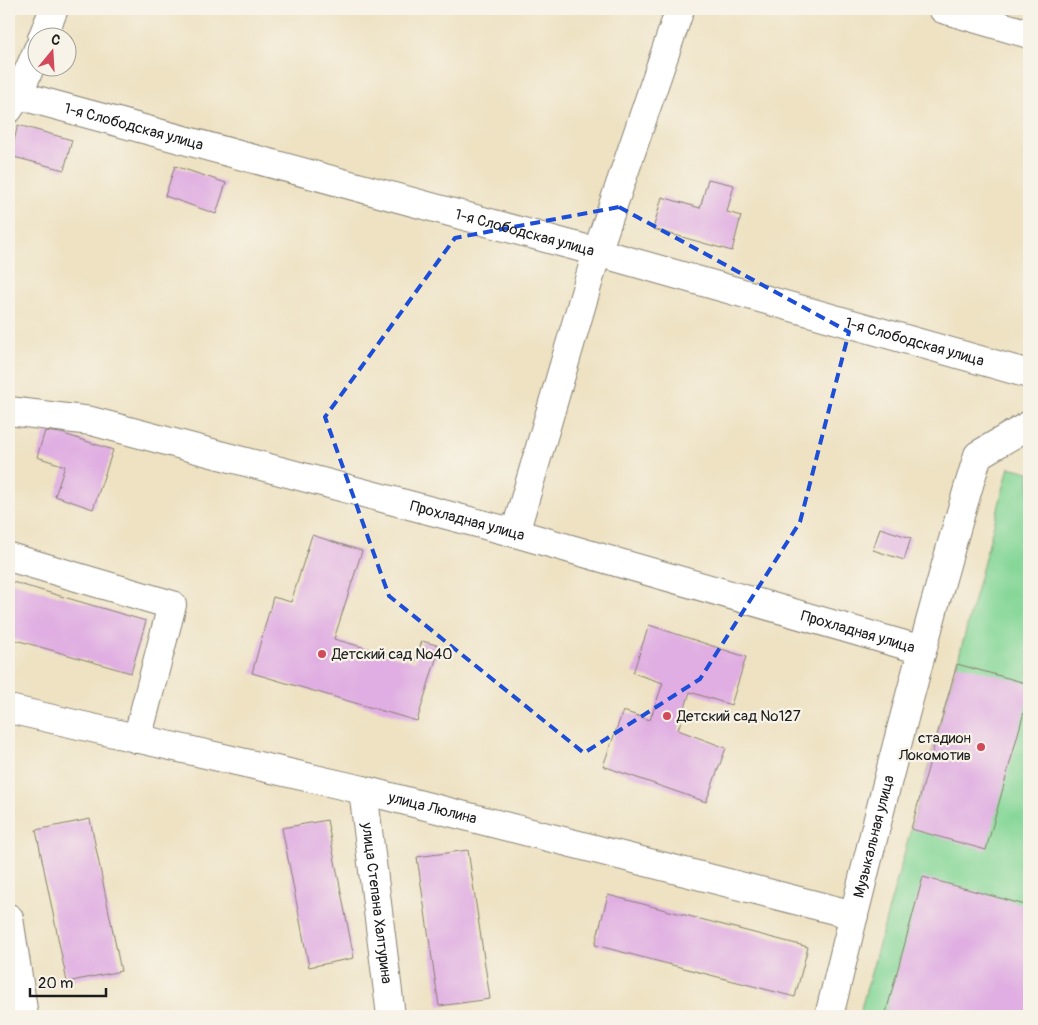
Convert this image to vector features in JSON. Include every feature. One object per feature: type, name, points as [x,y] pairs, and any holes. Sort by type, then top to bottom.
[{"type":"street","points":[[46,28],[54,9]]},
{"type":"street","points":[[515,533],[597,252],[680,9]]},
{"type":"street","points":[[943,9],[1029,34]]},
{"type":"street","points":[[14,102],[28,71]]},
{"type":"street","name":"1-я Слободская улица","points":[[14,102],[597,252],[1029,374]]},
{"type":"street","name":"Прохладная улица","points":[[9,411],[90,421],[515,533],[922,650]]},
{"type":"street","name":"Музыкальная улица","points":[[829,1016],[922,650],[946,560],[978,455],[1022,436]]},
{"type":"street","points":[[9,557],[172,604],[137,739]]},
{"type":"street","name":"улица Люлина","points":[[9,709],[363,790],[854,915]]},
{"type":"street","name":"улица Степана Халтурина","points":[[363,790],[392,1016]]},
{"type":"street","points":[[9,918],[24,1016]]},
{"type":"highlighted area","points":[[619,207],[849,332],[800,522],[700,679],[584,753],[389,596],[325,417],[455,238]]},
{"type":"green space","name":"стадион Локомотив","points":[[1009,467],[1029,472],[1029,1016],[859,1016],[957,664]]},
{"type":"building","points":[[18,125],[72,140],[64,170],[10,156]]},
{"type":"building","points":[[175,166],[226,183],[216,214],[165,196]]},
{"type":"building","points":[[708,179],[734,185],[727,212],[741,216],[732,251],[653,229],[662,197],[700,208]]},
{"type":"building","points":[[45,431],[61,433],[113,450],[93,509],[55,496],[65,466],[37,457]]},
{"type":"building","points":[[880,528],[911,538],[904,560],[873,550]]},
{"type":"building","name":"Детский сад №40","points":[[312,535],[362,551],[334,639],[415,662],[422,641],[440,646],[417,721],[252,673],[273,597],[291,602]]},
{"type":"building","points":[[9,581],[146,621],[131,673],[9,638]]},
{"type":"building","name":"Детский сад №127","points":[[649,625],[746,657],[731,705],[690,692],[678,730],[726,748],[706,802],[603,766],[623,711],[650,720],[663,683],[633,673]]},
{"type":"building","points":[[957,664],[1029,684],[1029,694],[986,850],[911,829]]},
{"type":"building","points":[[90,819],[121,971],[67,982],[36,830]]},
{"type":"building","points":[[327,820],[354,958],[309,967],[282,828]]},
{"type":"building","points":[[468,850],[490,999],[439,1006],[417,857]]},
{"type":"building","points":[[923,877],[1029,906],[1029,1016],[885,1016]]},
{"type":"building","points":[[608,895],[808,947],[795,997],[595,945]]},
{"type":"place","name":"Детский сад №40","points":[[322,654]]},
{"type":"place","name":"Детский сад №127","points":[[667,716]]},
{"type":"place","name":"стадион Локомотив","points":[[981,747]]}]
